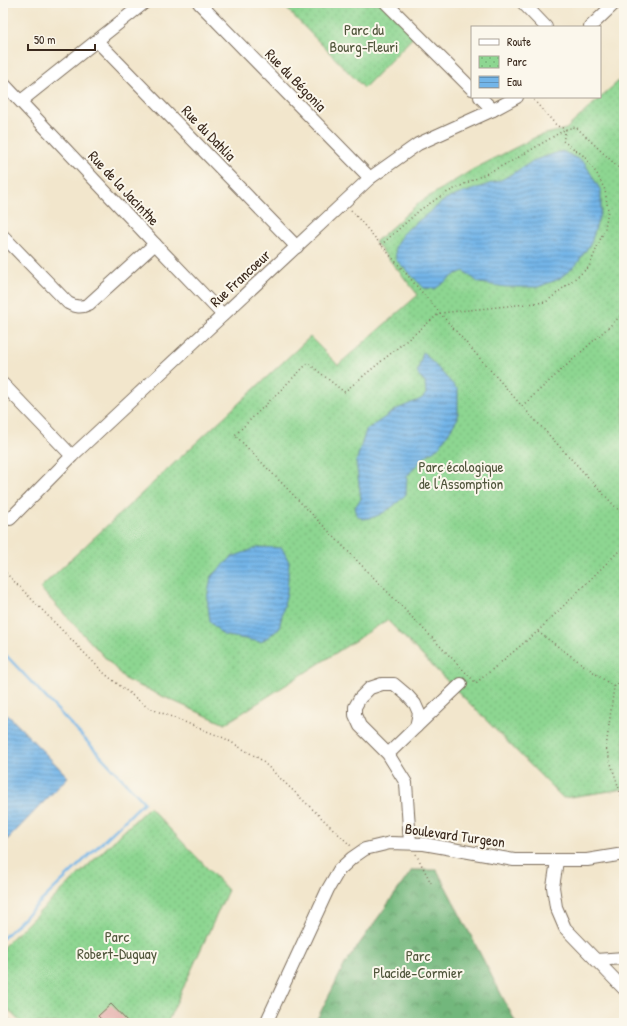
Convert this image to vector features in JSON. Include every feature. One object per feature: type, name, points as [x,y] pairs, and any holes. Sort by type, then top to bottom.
[{"type":"street","points":[[21,101],[144,3]]},
{"type":"street","name":"Rue du Bégonia","points":[[199,3],[370,178]]},
{"type":"street","points":[[386,3],[471,88]]},
{"type":"street","points":[[523,3],[545,26]]},
{"type":"street","points":[[591,26],[615,3]]},
{"type":"street","name":"Rue du Dahlia","points":[[97,41],[297,247]]},
{"type":"street","name":"Rue de la Jacinthe","points":[[3,83],[224,315]]},
{"type":"street","points":[[481,98],[494,110]]},
{"type":"street","name":"Rue Francoeur","points":[[10,519],[72,456],[370,178],[418,144],[494,110],[515,98]]},
{"type":"street","points":[[3,236],[68,303],[76,307],[83,307],[89,304],[155,244]]},
{"type":"street","points":[[3,385],[72,456]]},
{"type":"street","points":[[410,843],[406,783],[388,754],[360,726],[355,715],[355,707],[360,698],[370,688],[382,684],[394,684],[415,704],[419,713],[416,727]]},
{"type":"street","points":[[388,754],[461,684]]},
{"type":"street","name":"Boulevard Turgeon","points":[[266,1023],[328,889],[339,870],[365,849],[390,843],[410,843],[424,844],[514,860],[557,861],[587,860],[624,854]]},
{"type":"street","points":[[557,861],[554,887],[556,907],[565,928],[624,989]]},
{"type":"street","points":[[596,960],[624,958]]},
{"type":"path","points":[[532,98],[557,126],[576,128],[624,173]]},
{"type":"path","points":[[381,245],[421,209],[446,193],[514,160],[566,128]]},
{"type":"path","points":[[566,128],[563,141],[584,156],[597,174],[605,190],[608,210],[605,228],[589,267],[546,302],[440,313],[344,392],[308,363],[235,435],[476,683],[538,632],[624,546]]},
{"type":"path","points":[[345,202],[522,406],[624,516]]},
{"type":"path","points":[[522,406],[624,313]]},
{"type":"path","points":[[3,570],[104,674],[147,707],[224,738],[260,758],[359,853]]},
{"type":"path","points":[[538,632],[614,687]]},
{"type":"path","points":[[624,678],[614,687],[606,748],[624,804]]},
{"type":"path","points":[[410,843],[431,883]]},
{"type":"green space","name":"Parc du Bourg-Fleuri","points":[[386,3],[417,33],[364,88],[282,4]]},
{"type":"green space","name":"Parc écologique de l'Assomption","points":[[624,76],[624,789],[563,798],[387,620],[225,724],[126,680],[40,588],[310,337],[338,365],[418,295],[375,242],[420,202],[472,170],[538,136],[566,129]]},
{"type":"green space","name":"Parc Robert-Duguay","points":[[149,807],[228,890],[167,1023],[21,1023],[3,1004],[3,947]]},
{"type":"green space","name":"Parc Placide-Cormier","points":[[412,870],[437,870],[516,1023],[315,1023],[345,964]]},
{"type":"water","points":[[562,151],[584,162],[601,191],[601,211],[591,243],[576,265],[559,279],[538,287],[506,287],[479,283],[464,271],[456,274],[435,289],[424,288],[396,260],[395,247],[403,233],[446,199],[503,179],[535,160]]},
{"type":"water","points":[[423,352],[458,390],[458,418],[440,446],[423,458],[407,476],[406,494],[386,511],[374,517],[362,519],[357,515],[355,507],[361,499],[356,462],[366,430],[397,409],[421,399],[426,394],[425,383],[417,373]]},
{"type":"water","points":[[259,547],[282,548],[289,562],[287,592],[279,629],[261,642],[223,635],[210,622],[207,598],[211,577],[232,557]]},
{"type":"water","points":[[3,710],[68,777],[4,843],[3,841]]},
{"type":"building","points":[[111,1004],[129,1023],[105,1023],[98,1016]]},
{"type":"waterway","points":[[3,652],[144,802],[3,938]]},
{"type":"waterway","points":[[3,1014],[11,1023]]}]
